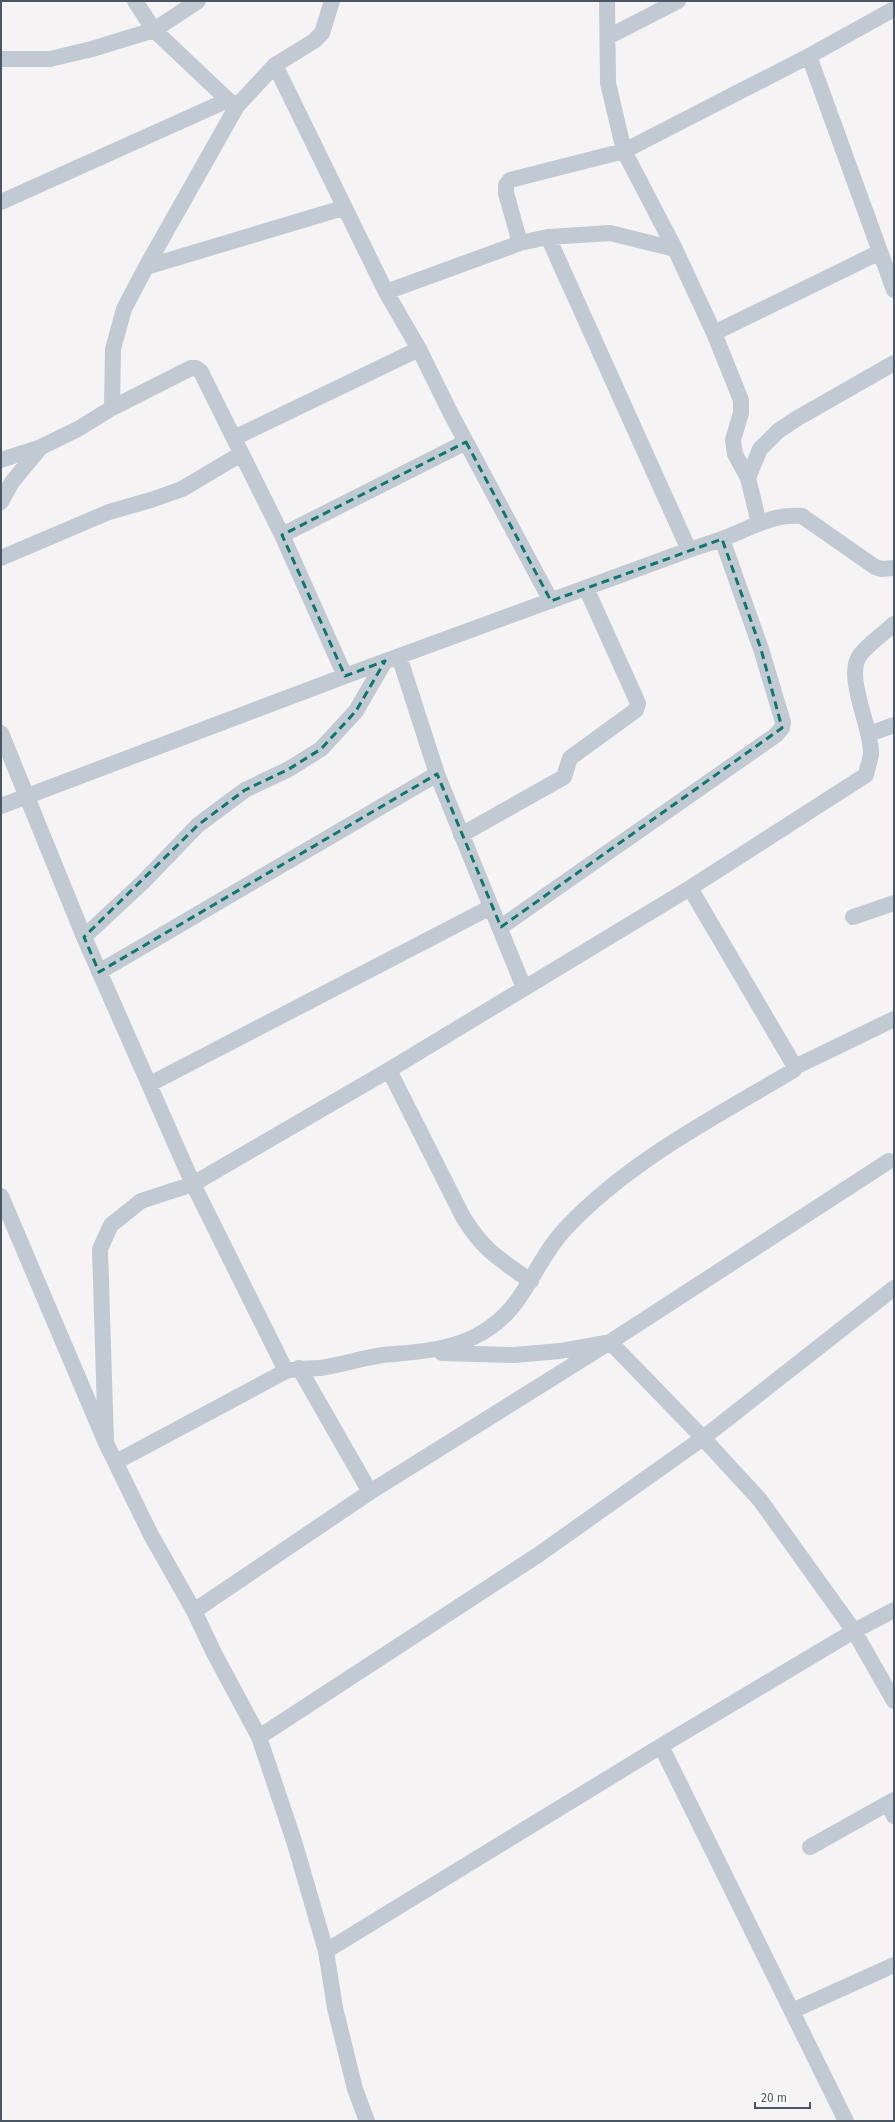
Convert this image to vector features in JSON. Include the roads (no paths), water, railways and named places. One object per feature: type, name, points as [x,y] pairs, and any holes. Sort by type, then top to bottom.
[{"type":"street","points":[[135,1],[154,30],[233,103]]},
{"type":"street","points":[[1,58],[50,59],[92,49],[154,30],[198,1]]},
{"type":"street","points":[[1,202],[233,103],[275,66],[314,41],[322,32],[332,1]]},
{"type":"street","points":[[607,1],[608,37],[606,66],[608,83],[624,151],[674,249],[714,333],[741,400],[741,414],[733,440],[735,454],[748,478],[759,523]]},
{"type":"street","points":[[608,37],[678,1]]},
{"type":"street","points":[[520,243],[506,193],[506,185],[510,180],[624,151],[809,56],[894,9]]},
{"type":"street","points":[[809,56],[894,290]]},
{"type":"street","points":[[275,66],[343,208],[386,292],[419,349],[466,442],[551,601]]},
{"type":"street","points":[[112,408],[114,349],[124,309],[233,103]]},
{"type":"street","points":[[146,266],[343,208]]},
{"type":"street","points":[[386,292],[520,243],[548,237],[610,233],[674,249]]},
{"type":"street","points":[[548,237],[689,550]]},
{"type":"street","points":[[714,333],[880,252]]},
{"type":"street","points":[[234,438],[419,349]]},
{"type":"street","points":[[748,478],[760,449],[778,432],[894,363]]},
{"type":"street","points":[[1,460],[41,447],[78,430],[112,408],[191,368],[196,368],[201,372],[282,535],[345,676]]},
{"type":"street","points":[[282,535],[466,442]]},
{"type":"street","points":[[1,502],[12,482],[41,447]]},
{"type":"street","points":[[1,558],[109,512],[182,489],[241,454]]},
{"type":"street","points":[[1,806],[345,676],[689,550],[722,540],[759,523],[788,515],[802,516],[875,567],[882,569],[894,568]]},
{"type":"street","points":[[501,927],[776,735],[782,728],[783,722],[762,649],[722,540]]},
{"type":"street","points":[[461,835],[564,777],[567,773],[570,758],[636,710],[638,706],[586,588]]},
{"type":"street","points":[[106,1443],[100,1249],[111,1225],[141,1201],[193,1184],[389,1070],[690,888],[866,775],[871,755],[869,734],[855,679],[855,669],[859,656],[894,624]]},
{"type":"street","points":[[392,659],[461,835],[501,927],[524,988]]},
{"type":"street","points":[[84,937],[143,882],[198,825],[245,790],[289,769],[322,749],[356,711],[392,659]]},
{"type":"street","points":[[869,734],[894,725]]},
{"type":"street","points":[[1,734],[25,796],[84,937],[193,1184],[292,1369],[370,1492]]},
{"type":"street","points":[[99,972],[437,774]]},
{"type":"street","points":[[690,888],[795,1067]]},
{"type":"street","points":[[853,917],[894,903]]},
{"type":"street","points":[[150,1084],[491,906]]},
{"type":"street","points":[[116,1462],[292,1369],[320,1368],[382,1356],[421,1352],[457,1344],[492,1327],[517,1304],[541,1261],[565,1229],[621,1178],[656,1153],[794,1070],[795,1067],[894,1019]]},
{"type":"street","points":[[389,1070],[463,1217],[475,1236],[490,1253],[531,1280]]},
{"type":"street","points":[[194,1611],[370,1492],[610,1342],[889,1161]]},
{"type":"street","points":[[1,1196],[106,1443],[151,1535],[194,1611],[214,1653],[259,1737],[294,1841],[326,1951],[340,2030],[355,2089],[367,2121]]},
{"type":"street","points":[[259,1737],[538,1555],[703,1438],[894,1288]]},
{"type":"street","points":[[421,1352],[514,1355],[560,1351],[610,1342]]},
{"type":"street","points":[[610,1342],[703,1438],[760,1500],[854,1631],[894,1701]]},
{"type":"street","points":[[326,1951],[662,1746],[854,1631],[894,1610]]},
{"type":"street","points":[[662,1746],[846,2121]]},
{"type":"street","points":[[810,1847],[892,1807]]},
{"type":"street","points":[[792,2011],[894,1965]]}]
